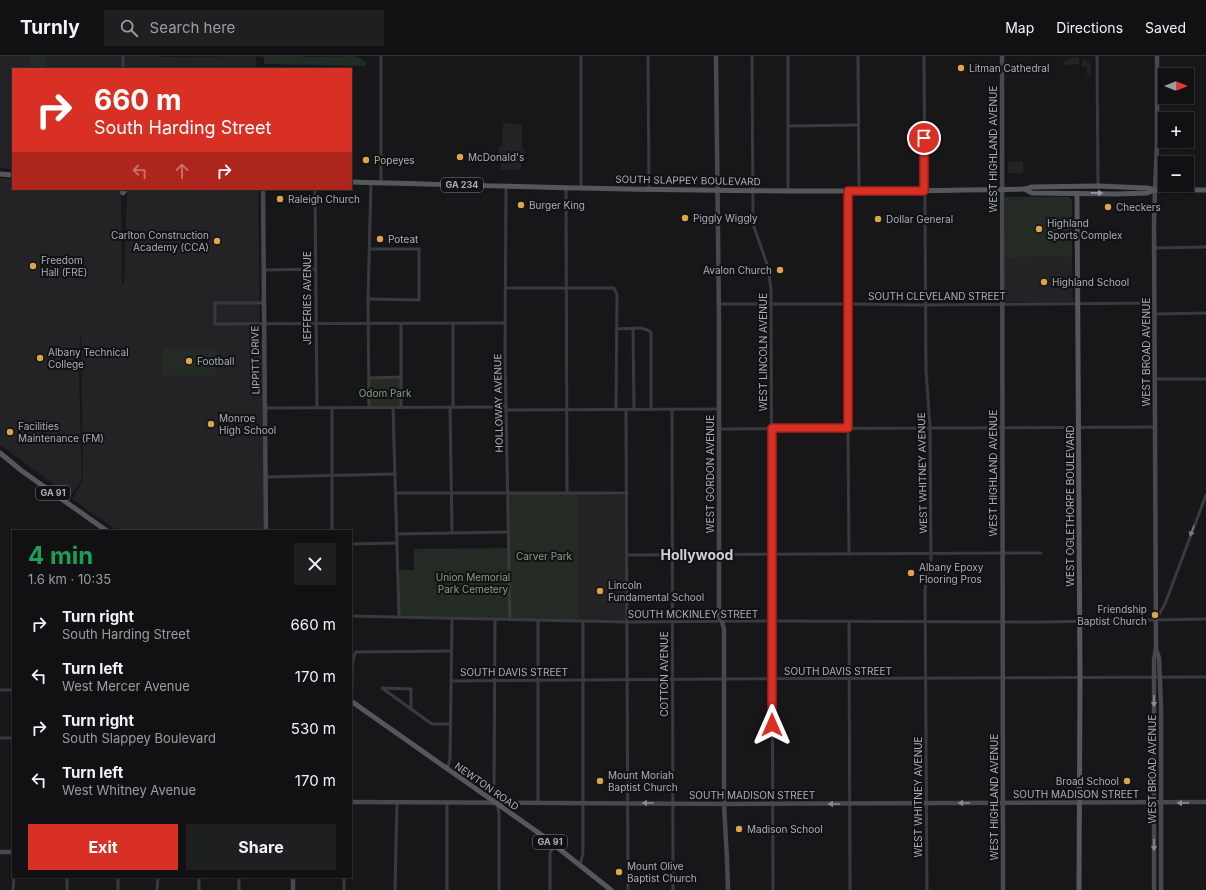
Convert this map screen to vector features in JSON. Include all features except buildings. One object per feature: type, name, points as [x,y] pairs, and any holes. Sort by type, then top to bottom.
[{"type":"main road","points":[[0,174],[12,175]]},
{"type":"main road","name":"SOUTH SLAPPEY BOULEVARD","points":[[352,182],[752,191],[1002,190],[1025,189],[1031,187],[1098,186],[1147,188],[1155,190]]},
{"type":"main road","points":[[1067,187],[1077,193],[1087,187]]},
{"type":"main road","name":"SOUTH SLAPPEY BOULEVARD","points":[[1025,189],[1032,193],[1148,193],[1155,190]]},
{"type":"main road","points":[[1155,190],[1206,190]]},
{"type":"main road","name":"WEST OGLETHORPE BOULEVARD","points":[[1077,193],[1080,678],[1079,890]]},
{"type":"main road","name":"GA 91","points":[[0,453],[22,471],[106,530]]},
{"type":"main road","name":"NEWTON ROAD","points":[[352,702],[555,845],[611,890]]},
{"type":"street","points":[[123,56],[123,68]]},
{"type":"street","points":[[381,56],[381,183]]},
{"type":"street","points":[[581,56],[581,187]]},
{"type":"street","points":[[648,56],[649,189]]},
{"type":"street","name":"WEST GORDON AVENUE","points":[[716,56],[719,304],[719,616],[724,630],[724,804],[728,860],[728,890]]},
{"type":"street","name":"WEST LINCOLN AVENUE","points":[[752,56],[752,208],[754,227],[769,273],[771,290],[773,890]]},
{"type":"street","points":[[788,56],[788,191]]},
{"type":"street","points":[[858,56],[859,191]]},
{"type":"street","name":"WEST WHITNEY AVENUE","points":[[924,56],[925,305],[926,371],[930,428],[931,554],[926,582],[927,890]]},
{"type":"street","name":"WEST HIGHLAND AVENUE","points":[[1002,56],[1004,890]]},
{"type":"street","points":[[1097,56],[1098,186]]},
{"type":"street","name":"WEST BROAD AVENUE","points":[[1154,890],[1154,660],[1156,648],[1156,606],[1154,248],[1157,145],[1157,56]]},
{"type":"street","points":[[788,126],[858,125]]},
{"type":"street","points":[[369,408],[368,299],[371,183]]},
{"type":"street","name":"HOLLOWAY AVENUE","points":[[506,186],[505,323],[510,620]]},
{"type":"street","points":[[566,187],[567,493]]},
{"type":"street","name":"LIPPITT DRIVE","points":[[263,190],[266,530]]},
{"type":"street","name":"JEFFERIES AVENUE","points":[[315,190],[317,407]]},
{"type":"street","points":[[848,191],[849,554]]},
{"type":"street","points":[[1154,248],[1206,247]]},
{"type":"street","points":[[368,299],[419,300],[419,249],[369,249]]},
{"type":"street","points":[[264,270],[316,269]]},
{"type":"street","points":[[505,288],[614,288],[616,292],[616,410]]},
{"type":"street","points":[[264,303],[215,303],[215,324],[505,323]]},
{"type":"street","name":"SOUTH CLEVELAND STREET","points":[[719,304],[925,305],[1154,303]]},
{"type":"street","points":[[1155,314],[1206,313]]},
{"type":"street","points":[[400,324],[401,407]]},
{"type":"street","points":[[452,533],[453,324]]},
{"type":"street","points":[[616,329],[633,328],[647,329],[650,331],[651,409]]},
{"type":"street","points":[[633,328],[634,409]]},
{"type":"street","points":[[369,378],[401,377]]},
{"type":"street","points":[[1155,378],[1206,379]]},
{"type":"street","points":[[332,407],[332,530]]},
{"type":"street","points":[[393,407],[398,617]]},
{"type":"street","points":[[265,408],[452,407],[616,410],[719,409]]},
{"type":"street","points":[[626,409],[628,890]]},
{"type":"street","name":"COTTON AVENUE","points":[[672,409],[673,890]]},
{"type":"street","points":[[719,429],[1155,427]]},
{"type":"street","points":[[265,477],[395,474]]},
{"type":"street","points":[[396,493],[627,493]]},
{"type":"street","points":[[1156,620],[1165,604],[1206,495]]},
{"type":"street","points":[[397,534],[508,532]]},
{"type":"street","points":[[352,544],[397,543]]},
{"type":"street","points":[[627,554],[719,555],[1041,553]]},
{"type":"street","points":[[1156,606],[1165,604]]},
{"type":"street","name":"SOUTH MCKINLEY STREET","points":[[352,616],[628,622],[1079,622],[1206,619]]},
{"type":"street","points":[[448,769],[450,759],[451,724],[452,618]]},
{"type":"street","points":[[495,620],[494,791],[499,815],[499,890]]},
{"type":"street","points":[[538,620],[538,804]]},
{"type":"street","points":[[580,865],[583,853],[584,803],[583,621]]},
{"type":"street","points":[[849,622],[850,890]]},
{"type":"street","name":"WEST BROAD AVENUE","points":[[1156,648],[1159,658],[1160,678],[1161,890]]},
{"type":"street","points":[[352,690],[354,654],[356,652],[451,651]]},
{"type":"street","name":"SOUTH DAVIS STREET","points":[[451,681],[1206,678]]},
{"type":"street","points":[[411,709],[411,689],[382,688],[394,697],[432,724],[451,724]]},
{"type":"street","points":[[0,690],[12,690]]},
{"type":"street","points":[[0,738],[12,738]]},
{"type":"street","name":"SOUTH MADISON STREET","points":[[352,802],[538,804],[1079,804],[1206,802]]},
{"type":"street","points":[[395,890],[397,802]]},
{"type":"street","points":[[447,803],[447,890]]},
{"type":"street","points":[[550,890],[550,855],[555,845]]},
{"type":"street","points":[[0,852],[12,852]]},
{"type":"street","points":[[13,890],[14,878]]},
{"type":"street","points":[[66,890],[67,878]]},
{"type":"street","points":[[118,878],[118,890]]},
{"type":"street","points":[[157,890],[158,878]]},
{"type":"street","points":[[199,878],[199,890]]},
{"type":"street","points":[[239,878],[239,890]]},
{"type":"street","points":[[293,878],[293,890]]},
{"type":"street","points":[[344,878],[344,890]]},
{"type":"shaded area","points":[[0,56],[256,56],[257,68],[12,68],[12,169],[0,168]]},
{"type":"shaded area","points":[[1079,57],[1079,64],[1064,65],[1064,61],[1068,61],[1068,58]]},
{"type":"shaded area","points":[[1083,59],[1086,60],[1086,63],[1091,63],[1091,75],[1087,75],[1087,67],[1082,67]]},
{"type":"shaded area","points":[[503,123],[522,124],[522,150],[525,151],[525,159],[521,159],[521,170],[501,170],[499,146],[502,146]]},
{"type":"shaded area","points":[[1023,161],[1022,173],[1008,173],[1008,162]]},
{"type":"shaded area","points":[[0,178],[12,179],[12,190],[121,190],[122,284],[124,283],[127,190],[258,190],[260,340],[264,340],[264,530],[117,530],[72,499],[83,481],[81,335],[79,379],[82,480],[70,496],[0,445]]},
{"type":"shaded area","points":[[1072,257],[1073,302],[1005,302],[1005,258]]},
{"type":"shaded area","points":[[578,494],[626,495],[626,621],[579,620]]},
{"type":"green space","points":[[30,56],[45,56],[45,68],[29,68]]},
{"type":"green space","points":[[256,56],[355,56],[367,63],[365,66],[264,64],[264,57]]},
{"type":"green space","name":"Highland Sports Complex","points":[[1005,197],[1068,197],[1072,200],[1072,257],[1005,258]]},
{"type":"green space","name":"Football","points":[[163,348],[216,348],[216,375],[162,375]]},
{"type":"green space","name":"Odom Park","points":[[369,378],[400,378],[400,407],[370,407]]},
{"type":"green space","name":"Carver Park","points":[[509,494],[578,494],[579,620],[511,619]]},
{"type":"green space","name":"Union Memorial Park Cemetery","points":[[508,548],[509,619],[399,616],[398,570],[414,570],[414,549]]},
{"type":"place","name":"Litman Cathedral","points":[[961,68]]},
{"type":"place","name":"McDonald's","points":[[460,157]]},
{"type":"place","name":"Popeyes","points":[[366,160]]},
{"type":"place","name":"Raleigh Church","points":[[280,199]]},
{"type":"place","name":"Burger King","points":[[521,205]]},
{"type":"place","name":"Checkers","points":[[1108,207]]},
{"type":"place","name":"Piggly Wiggly","points":[[685,218]]},
{"type":"place","name":"Dollar General","points":[[878,219]]},
{"type":"place","name":"Highland Sports Complex","points":[[1039,229]]},
{"type":"place","name":"Poteat","points":[[380,239]]},
{"type":"place","name":"Carlton Construction Academy (CCA)","points":[[217,241]]},
{"type":"place","name":"Freedom Hall (FRE)","points":[[33,266]]},
{"type":"place","name":"Avalon Church","points":[[780,270]]},
{"type":"place","name":"Highland School","points":[[1044,282]]},
{"type":"place","name":"Albany Technical College","points":[[40,358]]},
{"type":"place","name":"Football","points":[[189,361]]},
{"type":"place","name":"Monroe High School","points":[[211,424]]},
{"type":"place","name":"Facilities Maintenance (FM)","points":[[10,432]]},
{"type":"place","name":"Albany Epoxy Flooring Pros","points":[[911,573]]},
{"type":"place","name":"Lincoln Fundamental School","points":[[600,591]]},
{"type":"place","name":"Friendship Baptist Church","points":[[1155,615]]},
{"type":"place","name":"Mount Moriah Baptist Church","points":[[600,781]]},
{"type":"place","name":"Broad School","points":[[1127,781]]},
{"type":"place","name":"Madison School","points":[[739,829]]},
{"type":"place","name":"Mount Olive Baptist Church","points":[[619,872]]},
{"type":"district","name":"Hollywood","points":[[697,555]]},
{"type":"route","points":[[772,725],[772,428],[848,428],[848,191],[924,191],[924,138]]}]
